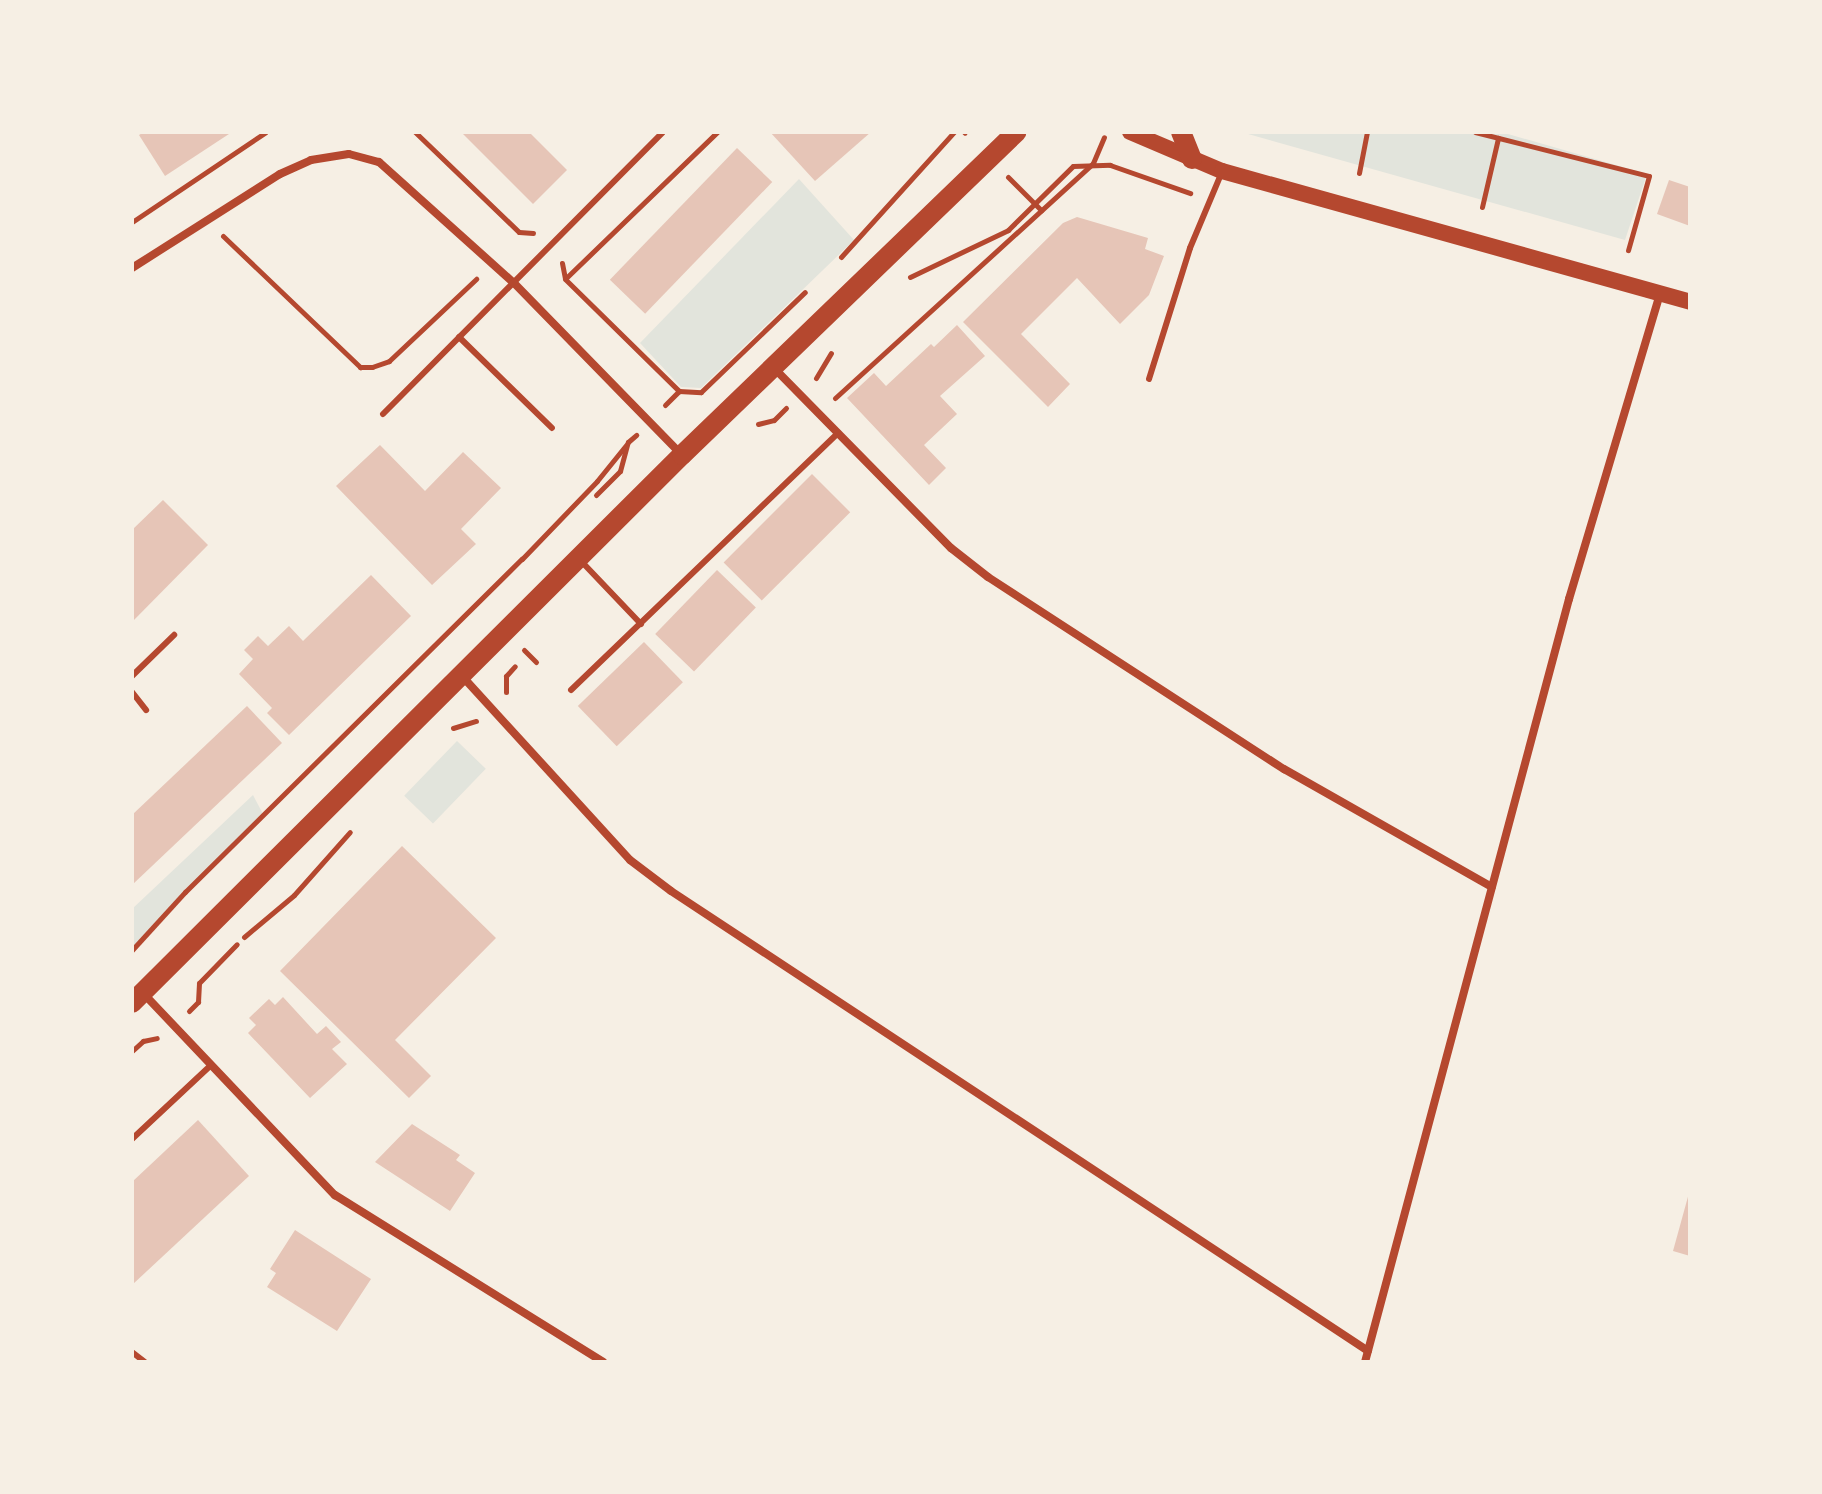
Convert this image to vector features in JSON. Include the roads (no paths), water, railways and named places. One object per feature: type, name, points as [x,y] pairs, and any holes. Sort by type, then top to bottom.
[{"type":"main road","points":[[137,998],[682,455],[1017,132]]},
{"type":"main road","points":[[1130,132],[1222,171],[1690,302]]},
{"type":"main road","points":[[1181,132],[1192,159]]},
{"type":"street","points":[[132,268],[280,174],[311,160],[349,154],[379,162],[514,283],[682,455]]},
{"type":"street","points":[[1365,1362],[1569,599],[1660,293]]},
{"type":"street","points":[[773,366],[951,548],[988,577],[1284,769],[1492,887]]},
{"type":"street","points":[[462,676],[630,860],[671,891],[1368,1351]]},
{"type":"street","points":[[137,998],[211,1065],[335,1195],[603,1362]]},
{"type":"lane","points":[[383,414],[663,132]]},
{"type":"lane","points":[[1149,379],[1190,248],[1222,171]]},
{"type":"lane","points":[[459,337],[552,428]]},
{"type":"lane","points":[[571,690],[838,433]]},
{"type":"lane","points":[[578,558],[641,624]]},
{"type":"lane","points":[[132,676],[174,635]]},
{"type":"lane","points":[[132,692],[146,710]]},
{"type":"lane","points":[[132,1139],[211,1065]]},
{"type":"lane","points":[[132,1352],[145,1362]]}]
